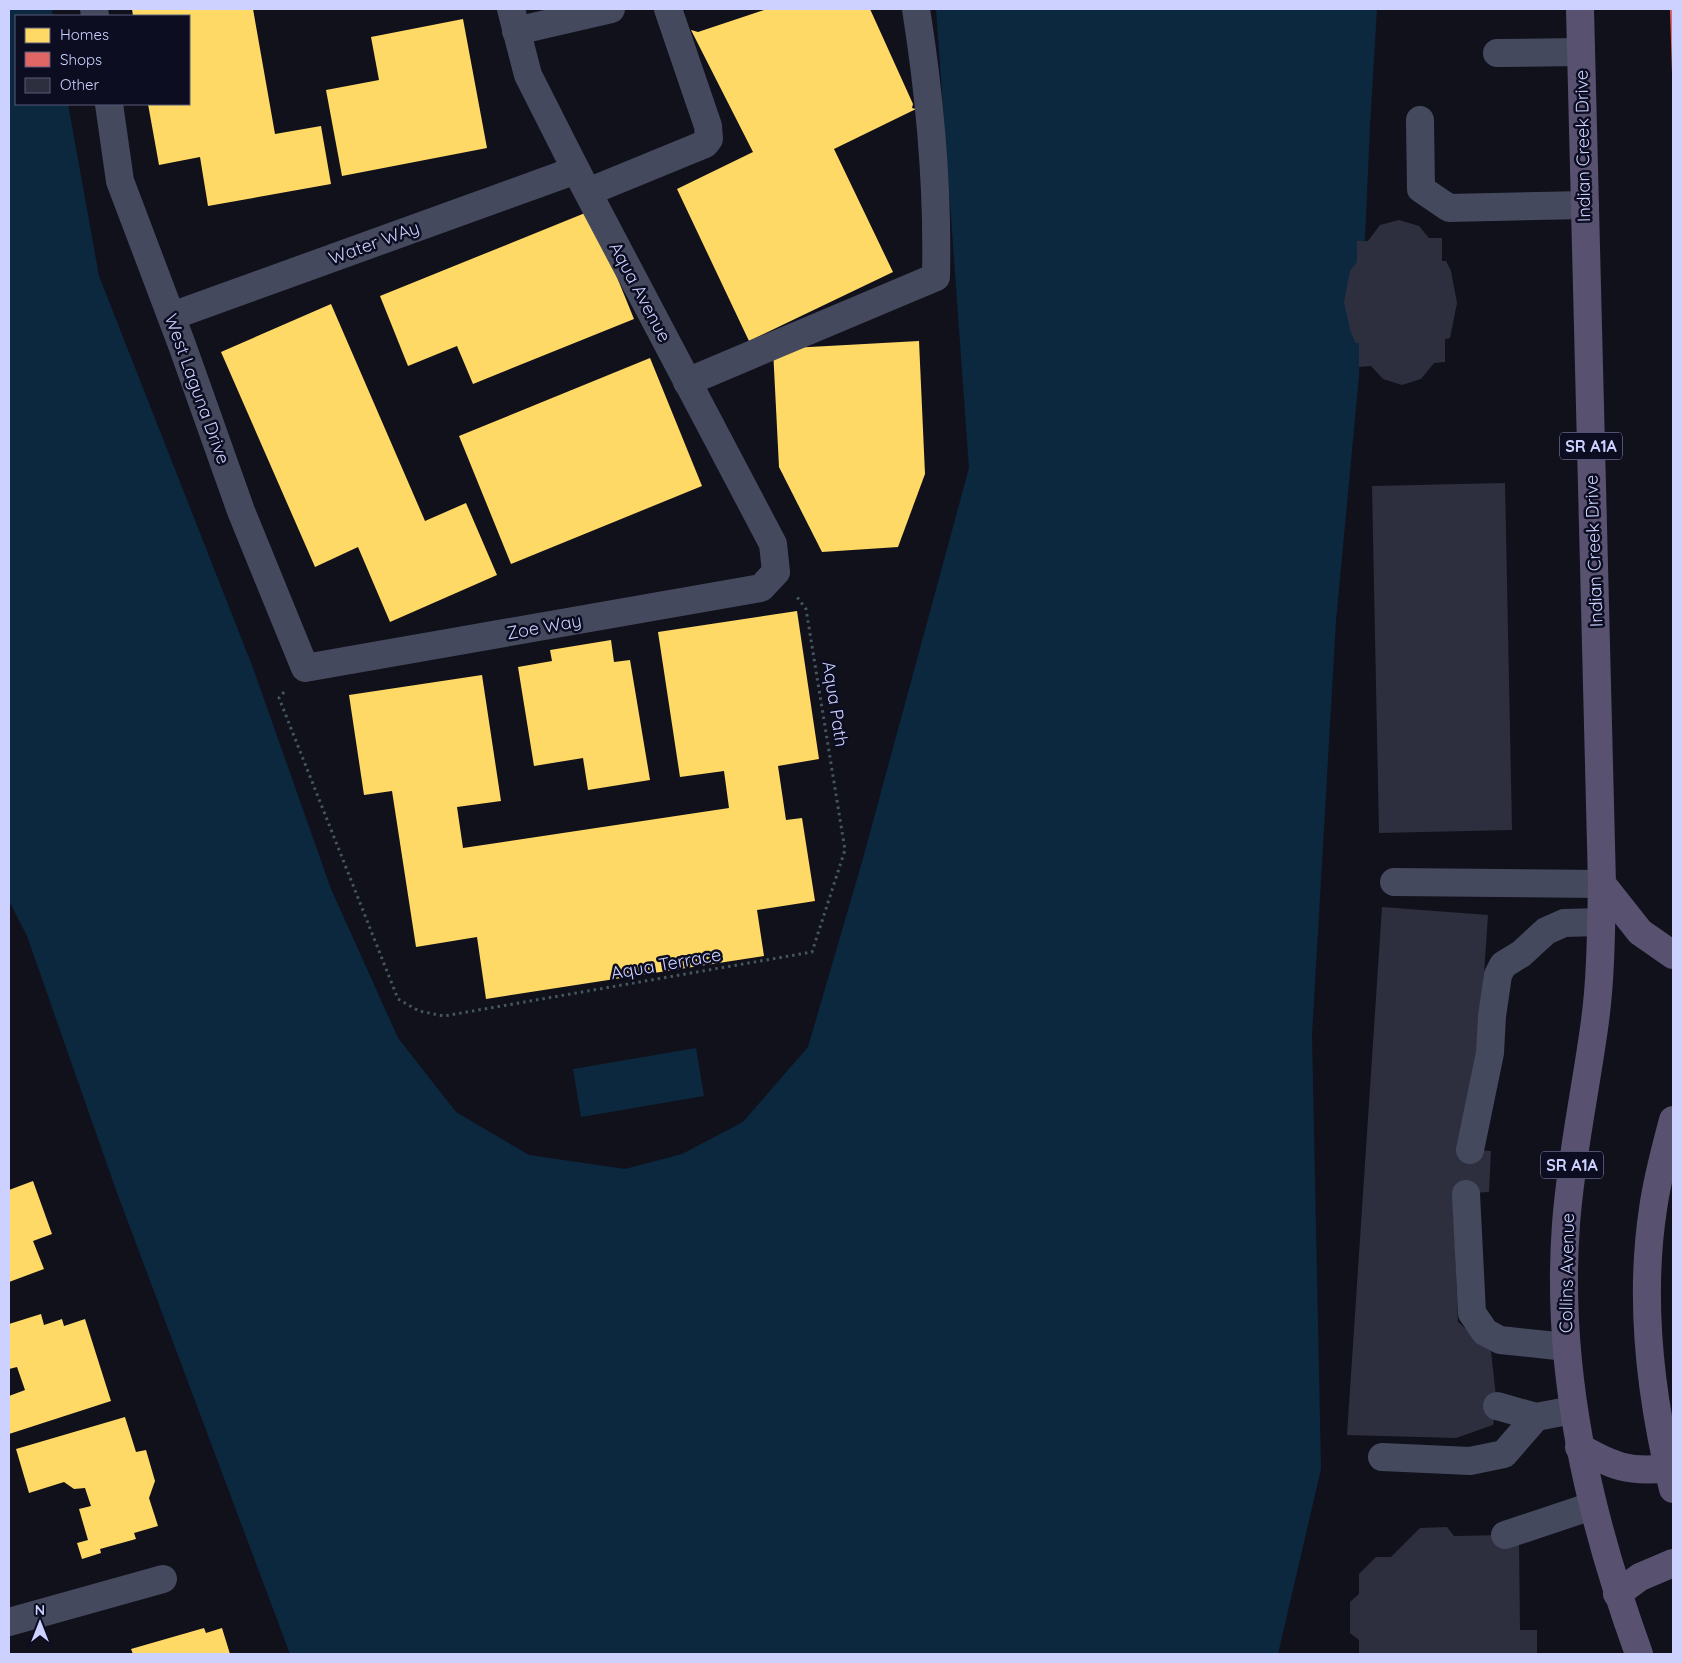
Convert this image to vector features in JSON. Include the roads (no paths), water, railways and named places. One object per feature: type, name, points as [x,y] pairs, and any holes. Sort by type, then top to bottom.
[{"type":"main road","name":"Indian Creek Drive","points":[[1580,9],[1602,884]]},
{"type":"main road","name":"Collins Avenue","points":[[1602,884],[1595,1018],[1574,1153],[1566,1223],[1563,1288],[1566,1347],[1579,1447],[1592,1506],[1617,1594],[1639,1654]]},
{"type":"main road","points":[[1602,884],[1640,932],[1673,955]]},
{"type":"main road","points":[[1579,1447],[1609,1464],[1671,1478],[1654,1382],[1648,1293],[1649,1249],[1661,1164],[1673,1120]]},
{"type":"main road","points":[[1654,1382],[1673,1413]]},
{"type":"main road","points":[[1617,1594],[1640,1577],[1673,1563]]},
{"type":"street","points":[[514,20],[611,9]]},
{"type":"street","name":"Water WAy","points":[[172,316],[582,181],[706,144],[709,139],[708,126],[668,9]]},
{"type":"street","points":[[688,382],[936,277],[937,228],[928,92],[916,9]]},
{"type":"street","name":"Aqua Avenue","points":[[514,20],[528,75],[773,544],[776,572]]},
{"type":"street","points":[[1497,53],[1581,52]]},
{"type":"street","name":"West Laguna Drive","points":[[108,105],[120,180],[172,316],[241,511],[305,668]]},
{"type":"street","points":[[1420,120],[1421,189],[1448,208],[1585,205]]},
{"type":"street","name":"Zoe Way","points":[[305,668],[761,588],[776,572]]},
{"type":"street","points":[[1394,882],[1602,884]]},
{"type":"street","points":[[1470,1150],[1490,1053],[1498,975],[1503,965],[1521,954],[1546,931],[1564,923],[1601,922]]},
{"type":"street","points":[[1466,1194],[1472,1312],[1476,1319],[1485,1332],[1500,1340],[1566,1347]]},
{"type":"street","points":[[1497,1406],[1536,1417],[1573,1410]]},
{"type":"street","points":[[1382,1457],[1470,1461],[1504,1454],[1536,1417]]},
{"type":"street","points":[[1506,1535],[1592,1506]]},
{"type":"street","points":[[9,1622],[163,1579]]},
{"type":"water","points":[[9,9],[52,9],[53,15],[15,15],[15,105],[68,105],[99,276],[253,668],[331,889],[398,1038],[456,1112],[529,1155],[625,1169],[682,1154],[743,1122],[808,1047],[862,862],[969,468],[936,9],[1377,9],[1359,376],[1336,621],[1312,1035],[1321,1469],[1278,1654],[290,1654],[116,1190],[27,936],[9,901]]},
{"type":"water","points":[[696,1048],[704,1096],[581,1117],[573,1069]]},
{"type":"tunnel","points":[[1466,1194],[1470,1150]]}]
